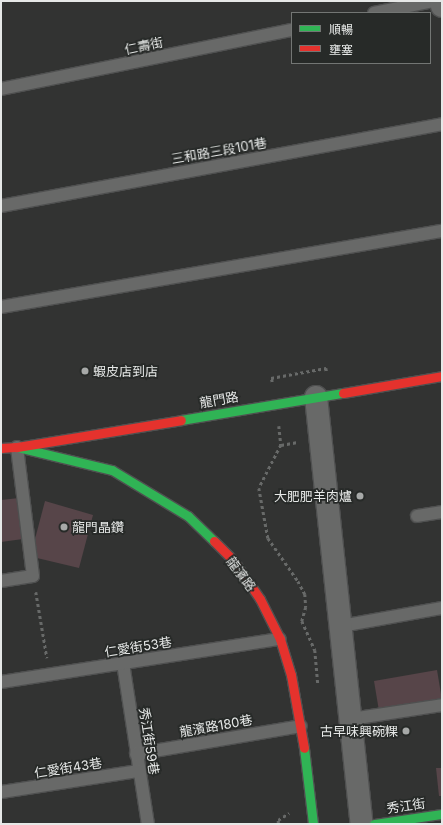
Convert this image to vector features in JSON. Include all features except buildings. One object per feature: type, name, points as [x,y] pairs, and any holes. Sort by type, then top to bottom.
[{"type":"street","points":[[441,1],[442,6]]},
{"type":"street","name":"龍門路","points":[[1,448],[18,447],[442,376]]},
{"type":"street","points":[[316,397],[362,824]]},
{"type":"street","name":"龍濱路","points":[[18,447],[112,470],[188,516],[234,561],[260,599],[280,639],[291,675],[301,726],[314,824]]},
{"type":"street","name":"秀江街","points":[[374,824],[442,814]]},
{"type":"lane","points":[[379,12],[433,1]]},
{"type":"lane","name":"仁壽街","points":[[1,89],[291,30]]},
{"type":"lane","name":"三和路三段101巷","points":[[1,206],[442,124]]},
{"type":"lane","points":[[1,307],[442,230]]},
{"type":"lane","points":[[1,581],[33,576],[18,447]]},
{"type":"lane","points":[[417,516],[442,512]]},
{"type":"lane","points":[[341,626],[442,608]]},
{"type":"lane","name":"仁愛街53巷","points":[[1,682],[280,639]]},
{"type":"lane","name":"秀江街59巷","points":[[123,663],[148,824]]},
{"type":"lane","points":[[351,719],[442,705]]},
{"type":"lane","name":"龍濱路180巷","points":[[136,754],[301,726]]},
{"type":"lane","name":"仁愛街43巷","points":[[1,792],[139,771]]},
{"type":"path","points":[[33,576],[50,675]]},
{"type":"traffic: fast","points":[[181,420],[343,393]]},
{"type":"traffic: fast","points":[[17,447],[112,470],[188,516],[214,541]]},
{"type":"traffic: fast","points":[[304,748],[313,824]]},
{"type":"traffic: fast","points":[[374,824],[442,814]]},
{"type":"traffic: jam","points":[[343,393],[442,376]]},
{"type":"traffic: jam","points":[[1,448],[17,447],[181,420]]},
{"type":"traffic: jam","points":[[214,541],[234,561],[260,599],[280,639],[291,675],[304,748]]},
{"type":"place","name":"蝦皮店到店","points":[[85,371]]},
{"type":"place","name":"大肥肥羊肉爐","points":[[360,496]]},
{"type":"place","name":"龍門晶鑽","points":[[64,527]]},
{"type":"place","name":"古早味興碗粿","points":[[406,731]]}]
